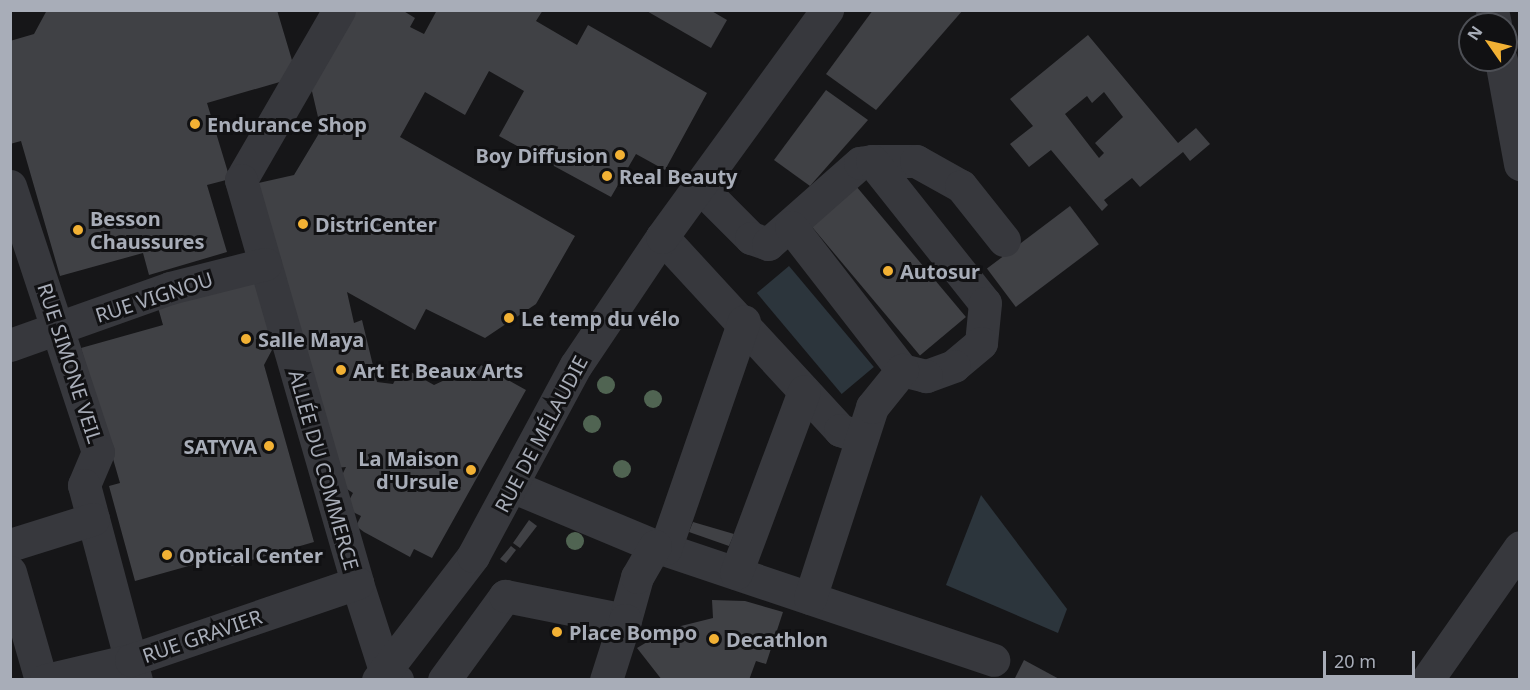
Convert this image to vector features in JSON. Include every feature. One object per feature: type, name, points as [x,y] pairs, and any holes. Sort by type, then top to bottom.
[{"type":"street","name":"ALLÉE DU COMMERCE","points":[[339,10],[241,180],[357,583],[387,676]]},
{"type":"street","name":"RUE DE MÉLAUDIE","points":[[387,676],[473,556],[514,487],[576,365],[662,237],[827,10]]},
{"type":"street","points":[[1503,72],[1520,164]]},
{"type":"street","points":[[699,186],[751,238],[768,244],[791,227],[860,163],[872,160],[916,161],[961,186],[1004,240]]},
{"type":"street","points":[[791,227],[902,370],[926,376],[954,366],[981,343],[985,303],[872,160]]},
{"type":"street","name":"RUE SIMONE VEIL","points":[[10,186],[98,452],[84,485],[134,670]]},
{"type":"street","points":[[662,237],[744,321],[804,392],[840,430],[862,438]]},
{"type":"street","name":"RUE VIGNOU","points":[[10,345],[59,330],[170,288],[265,264]]},
{"type":"street","points":[[606,680],[638,577],[660,547],[744,321]]},
{"type":"street","points":[[810,598],[872,407],[902,370]]},
{"type":"street","points":[[736,573],[804,392]]},
{"type":"street","points":[[514,487],[660,547],[993,660]]},
{"type":"street","points":[[10,545],[93,519]]},
{"type":"street","points":[[1427,680],[1520,547]]},
{"type":"street","points":[[10,572],[41,680]]},
{"type":"street","name":"RUE GRAVIER","points":[[46,680],[134,670],[357,583]]},
{"type":"street","points":[[444,680],[505,596],[626,620]]},
{"type":"shaded area","points":[[789,266],[874,367],[842,394],[757,293]]},
{"type":"shaded area","points":[[981,495],[1067,609],[1058,633],[946,585]]},
{"type":"building","points":[[47,10],[277,10],[297,77],[207,103],[230,179],[207,185],[227,252],[149,275],[143,253],[60,276],[21,141],[10,144],[10,41],[34,34]]},
{"type":"building","points":[[353,10],[402,10],[415,18],[410,27],[424,34],[437,10],[543,10],[536,21],[577,45],[588,25],[707,93],[665,170],[636,154],[611,197],[499,136],[524,91],[489,71],[465,115],[425,92],[400,137],[575,236],[536,304],[485,338],[426,309],[415,330],[347,292],[354,323],[362,320],[377,382],[393,384],[402,367],[434,385],[479,364],[526,390],[432,558],[414,549],[410,557],[364,532],[356,526],[361,516],[345,508],[353,493],[338,483],[346,467],[335,468],[254,184],[294,175],[321,130],[311,87]]},
{"type":"building","points":[[645,10],[710,10],[727,20],[711,48]]},
{"type":"building","points":[[873,10],[963,10],[876,110],[826,74]]},
{"type":"building","points":[[1088,35],[1178,143],[1196,128],[1210,144],[1190,161],[1183,152],[1140,187],[1132,178],[1104,200],[1108,205],[1102,211],[1051,150],[1029,167],[1010,144],[1033,126],[1010,99]],"holes":[[[1104,92],[1123,117],[1095,143],[1104,153],[1099,158],[1065,114],[1087,96],[1092,103]]]},
{"type":"building","points":[[826,90],[868,120],[810,186],[774,160]]},
{"type":"building","name":"Autosur","points":[[856,186],[966,317],[920,356],[810,225]]},
{"type":"building","points":[[1070,206],[1099,244],[1016,307],[987,269]]},
{"type":"building","points":[[255,278],[273,348],[264,365],[314,542],[231,566],[228,555],[135,581],[109,486],[120,483],[81,348],[163,325],[157,304]]},
{"type":"building","points":[[529,520],[537,526],[520,548],[513,543]]},
{"type":"building","points":[[693,522],[734,534],[729,546],[689,532]]},
{"type":"building","points":[[511,546],[516,550],[506,563],[500,559]]},
{"type":"building","name":"Decathlon","points":[[712,600],[745,601],[783,612],[766,664],[756,661],[749,680],[662,680],[637,648],[669,629],[713,618]]},
{"type":"building","points":[[1024,660],[1061,680],[1014,680]]},
{"type":"place","name":"Endurance Shop","points":[[195,124]]},
{"type":"place","name":"Boy Diffusion","points":[[620,155]]},
{"type":"place","name":"Real Beauty","points":[[607,176]]},
{"type":"place","name":"DistriCenter","points":[[303,224]]},
{"type":"place","name":"Besson Chaussures","points":[[78,230]]},
{"type":"place","name":"Autosur","points":[[888,271]]},
{"type":"place","name":"Le temp du vélo","points":[[509,318]]},
{"type":"place","name":"Salle Maya","points":[[246,339]]},
{"type":"place","name":"Art Et Beaux Arts","points":[[341,370]]},
{"type":"place","name":"SATYVA","points":[[269,446]]},
{"type":"place","name":"La Maison d'Ursule","points":[[471,470]]},
{"type":"place","name":"Optical Center","points":[[167,555]]},
{"type":"place","name":"Place Bompo","points":[[557,632]]},
{"type":"place","name":"Decathlon","points":[[714,639]]}]
